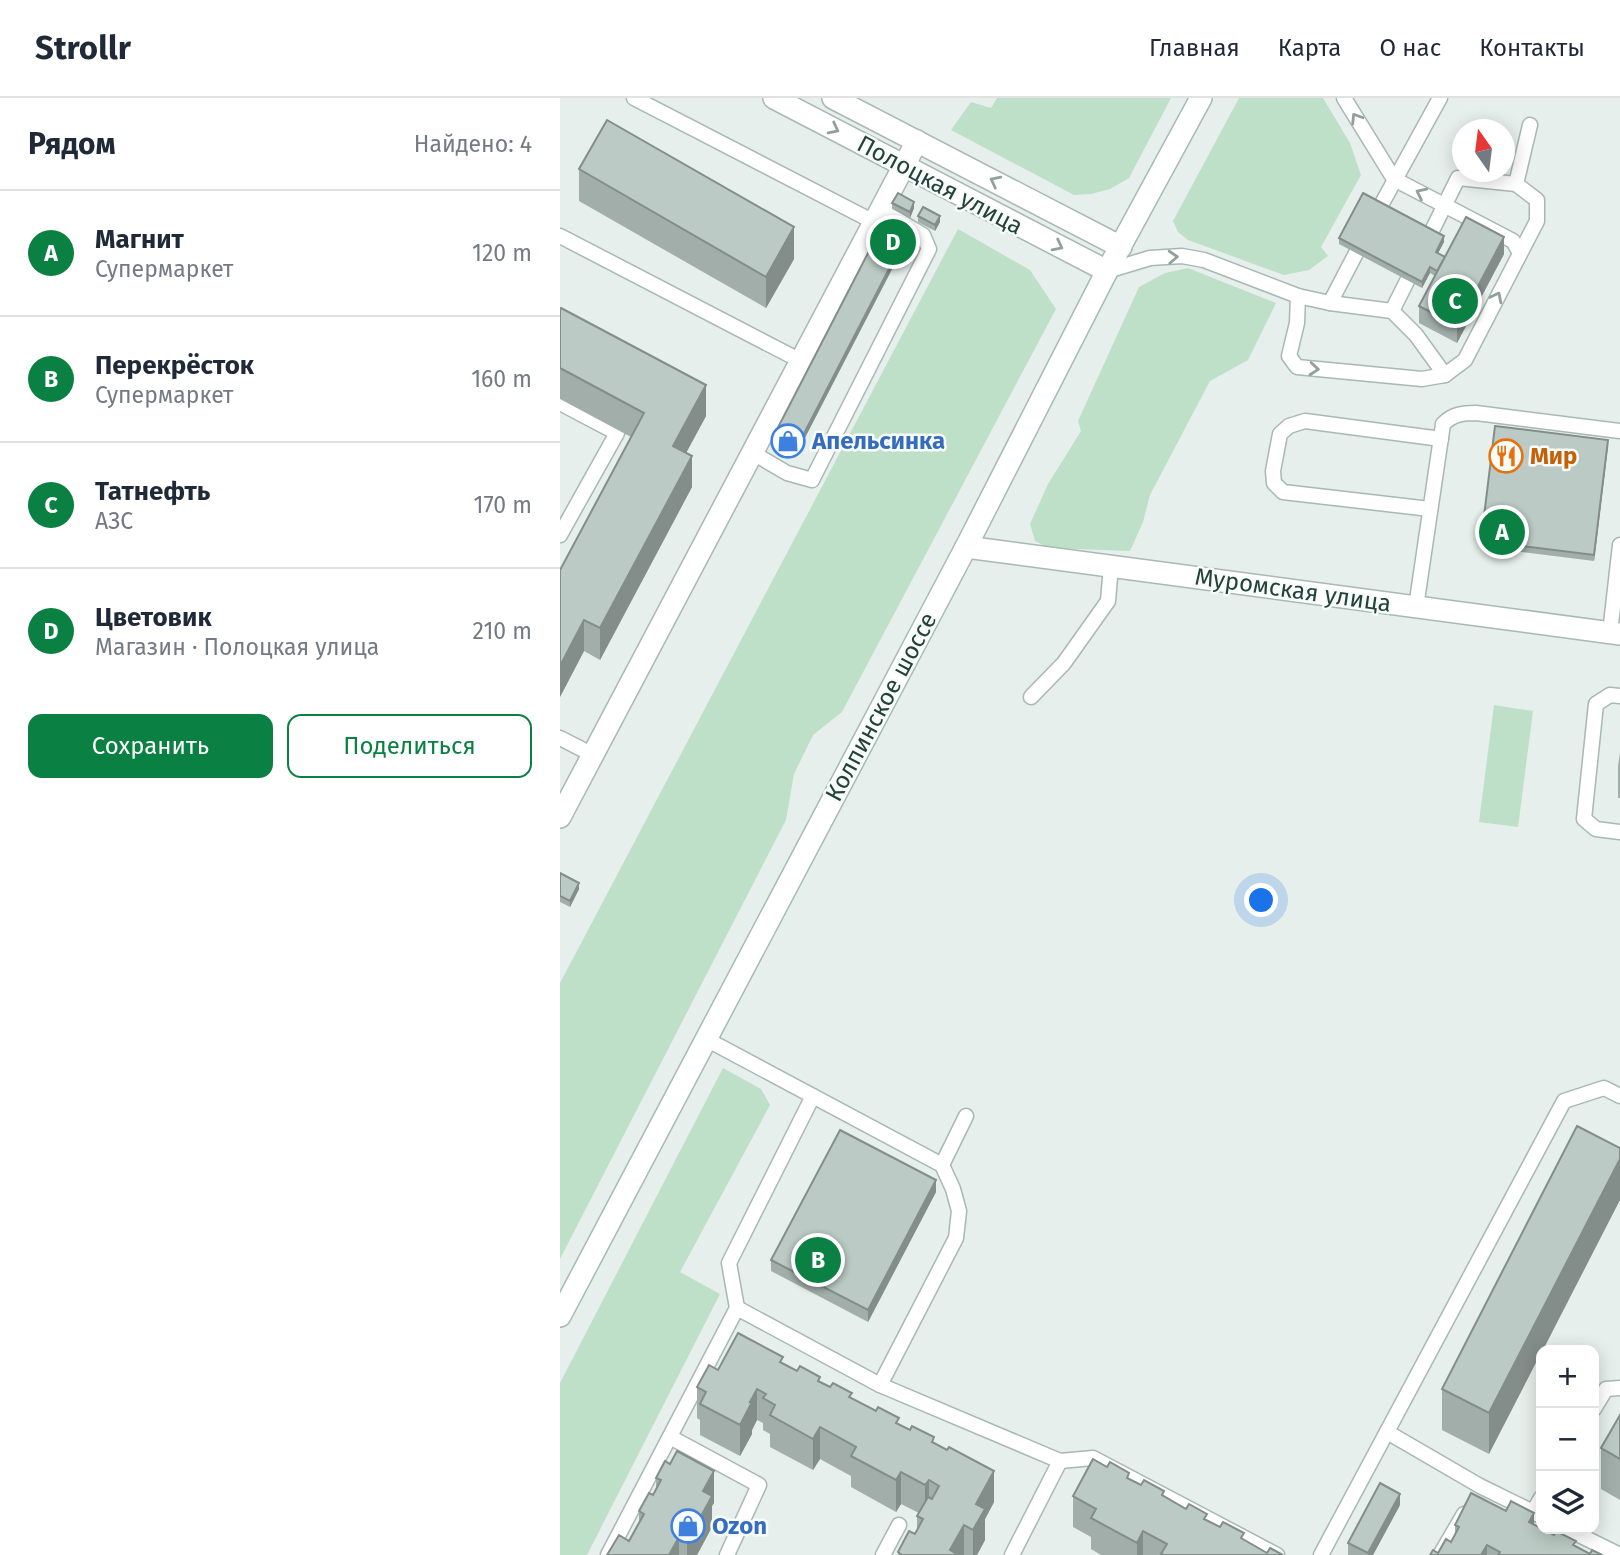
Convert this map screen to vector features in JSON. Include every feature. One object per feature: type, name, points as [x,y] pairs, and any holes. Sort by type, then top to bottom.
[{"type":"street","name":"Полоцкая улица","points":[[774,98],[1107,271]]},
{"type":"street","name":"Полоцкая улица","points":[[833,98],[1121,247]]},
{"type":"street","name":"Колпинское шоссе","points":[[560,1316],[966,547],[1107,271],[1201,98]]},
{"type":"street","points":[[560,817],[917,141]]},
{"type":"street","name":"Муромская улица","points":[[966,547],[1615,634]]},
{"type":"lane","points":[[634,98],[878,216],[923,235],[929,248],[812,480],[787,473],[753,453]]},
{"type":"lane","points":[[1344,98],[1394,179],[1513,241],[1520,253]]},
{"type":"lane","points":[[1330,303],[1394,179],[1440,98]]},
{"type":"lane","points":[[1516,184],[1530,125]]},
{"type":"lane","points":[[1298,296],[1297,324],[1289,356],[1297,367],[1422,379],[1445,375],[1465,360],[1537,221],[1537,200],[1516,184],[1458,178],[1392,311]]},
{"type":"lane","points":[[560,236],[801,360]]},
{"type":"lane","points":[[1107,271],[1150,258],[1182,256],[1204,260],[1298,296],[1392,311],[1416,335],[1445,375]]},
{"type":"lane","points":[[560,403],[618,433],[560,535]]},
{"type":"lane","points":[[1416,607],[1443,424],[1448,419],[1462,413],[1620,431]]},
{"type":"lane","points":[[1430,509],[1283,492],[1275,483],[1273,471],[1280,434],[1289,426],[1305,421],[1441,439]]},
{"type":"lane","points":[[1615,634],[1620,545]]},
{"type":"lane","points":[[1031,697],[1064,663],[1108,601],[1111,566]]},
{"type":"lane","points":[[1620,696],[1610,695],[1596,704],[1584,818],[1597,830],[1620,832]]},
{"type":"lane","points":[[560,738],[593,755]]},
{"type":"lane","points":[[706,1038],[942,1165],[953,1189],[959,1212],[956,1238],[880,1385]]},
{"type":"lane","points":[[1321,1555],[1564,1101],[1604,1088],[1620,1096]]},
{"type":"lane","points":[[608,1555],[737,1308],[729,1263],[813,1096]]},
{"type":"lane","points":[[942,1165],[966,1116]]},
{"type":"lane","points":[[737,1308],[880,1385],[1060,1461],[1093,1458],[1277,1555]]},
{"type":"lane","points":[[1595,1408],[1606,1389],[1620,1388]]},
{"type":"lane","points":[[1387,1432],[1480,1486],[1536,1514]]},
{"type":"lane","points":[[670,1437],[759,1485],[727,1555]]},
{"type":"lane","points":[[1012,1555],[1060,1461]]},
{"type":"lane","points":[[1440,1555],[1480,1486]]},
{"type":"lane","points":[[883,1555],[899,1525]]},
{"type":"lane","points":[[1577,1534],[1620,1555]]},
{"type":"green space","points":[[997,98],[1171,98],[1129,178],[1110,189],[1074,195],[951,130],[971,102],[991,108]]},
{"type":"green space","points":[[1239,98],[1323,98],[1350,143],[1361,175],[1321,247],[1328,256],[1309,270],[1284,275],[1188,240],[1178,232],[1173,221]]},
{"type":"green space","points":[[958,229],[1030,270],[1056,309],[842,712],[813,735],[794,774],[786,820],[560,1259],[560,983]]},
{"type":"green space","points":[[1188,268],[1276,303],[1248,360],[1210,381],[1150,495],[1143,522],[1130,551],[1049,548],[1035,541],[1030,524],[1048,484],[1081,431],[1078,421],[1139,287],[1165,273]]},
{"type":"green space","points":[[1494,705],[1533,711],[1518,827],[1479,822]]},
{"type":"green space","points":[[723,1068],[761,1089],[770,1105],[680,1272],[720,1294],[587,1555],[560,1555],[560,1383]]},
{"type":"building","points":[[607,120],[794,227],[766,277],[579,169]]},
{"type":"building","points":[[898,193],[914,202],[910,212],[892,203]]},
{"type":"building","points":[[1363,193],[1444,236],[1436,252],[1445,257],[1437,271],[1430,267],[1422,282],[1339,238]]},
{"type":"building","points":[[923,207],[940,216],[935,225],[918,216]]},
{"type":"building","points":[[1466,217],[1504,237],[1457,326],[1419,306]]},
{"type":"building","points":[[883,224],[906,236],[795,451],[772,439]]},
{"type":"building","points":[[561,308],[706,385],[673,446],[692,456],[600,628],[584,620],[560,666],[560,570],[644,413],[560,368]]},
{"type":"building","points":[[1495,426],[1608,440],[1594,555],[1481,541]]},
{"type":"building","points":[[560,873],[579,883],[570,901],[560,896]]},
{"type":"building","points":[[1577,1126],[1620,1148],[1620,1159],[1489,1413],[1442,1389]]},
{"type":"building","points":[[840,1130],[936,1180],[868,1310],[771,1260]]},
{"type":"building","points":[[738,1333],[783,1357],[780,1362],[797,1371],[800,1366],[820,1377],[818,1381],[830,1387],[833,1383],[852,1393],[849,1397],[876,1411],[878,1407],[899,1418],[896,1423],[910,1430],[912,1426],[934,1437],[932,1442],[947,1450],[949,1447],[994,1471],[976,1504],[985,1509],[973,1530],[964,1525],[950,1550],[958,1555],[902,1555],[898,1552],[909,1531],[915,1534],[923,1519],[917,1516],[928,1497],[932,1499],[939,1486],[929,1480],[925,1485],[901,1472],[896,1480],[851,1456],[856,1447],[820,1427],[813,1439],[770,1415],[775,1405],[763,1398],[766,1394],[757,1389],[740,1425],[700,1404],[706,1392],[697,1387],[709,1365],[718,1370]]},
{"type":"building","points":[[1620,1415],[1620,1459],[1601,1448]]},
{"type":"building","points":[[677,1451],[714,1471],[703,1491],[712,1496],[687,1542],[679,1537],[669,1555],[607,1555],[619,1535],[629,1541],[644,1514],[639,1511],[649,1493],[653,1495],[661,1480],[656,1478],[665,1461],[670,1464]]},
{"type":"building","points":[[1093,1459],[1107,1467],[1110,1462],[1129,1473],[1127,1478],[1141,1485],[1144,1480],[1164,1491],[1162,1495],[1186,1509],[1189,1504],[1207,1514],[1204,1519],[1220,1527],[1223,1522],[1244,1533],[1241,1538],[1267,1553],[1270,1548],[1283,1555],[1164,1555],[1161,1554],[1167,1544],[1143,1531],[1137,1543],[1091,1518],[1096,1509],[1073,1496]]},
{"type":"building","points":[[1380,1483],[1400,1494],[1368,1553],[1348,1543]]},
{"type":"building","points":[[1471,1493],[1506,1511],[1511,1501],[1534,1513],[1529,1522],[1536,1526],[1536,1534],[1562,1534],[1576,1541],[1573,1545],[1590,1554],[1592,1550],[1602,1555],[1498,1555],[1500,1552],[1487,1545],[1481,1555],[1430,1555],[1433,1550],[1438,1553],[1446,1539],[1451,1542],[1459,1527],[1455,1525]]},
{"type":"place","name":"Цветовик","points":[[893,242]]},
{"type":"place","name":"Татнефть","points":[[1455,301]]},
{"type":"place","name":"Апельсинка","points":[[788,441]]},
{"type":"place","name":"Мир","points":[[1506,456]]},
{"type":"place","name":"Магнит","points":[[1502,532]]},
{"type":"place","name":"Перекрёсток","points":[[818,1260]]},
{"type":"place","name":"Ozon","points":[[688,1526]]}]
